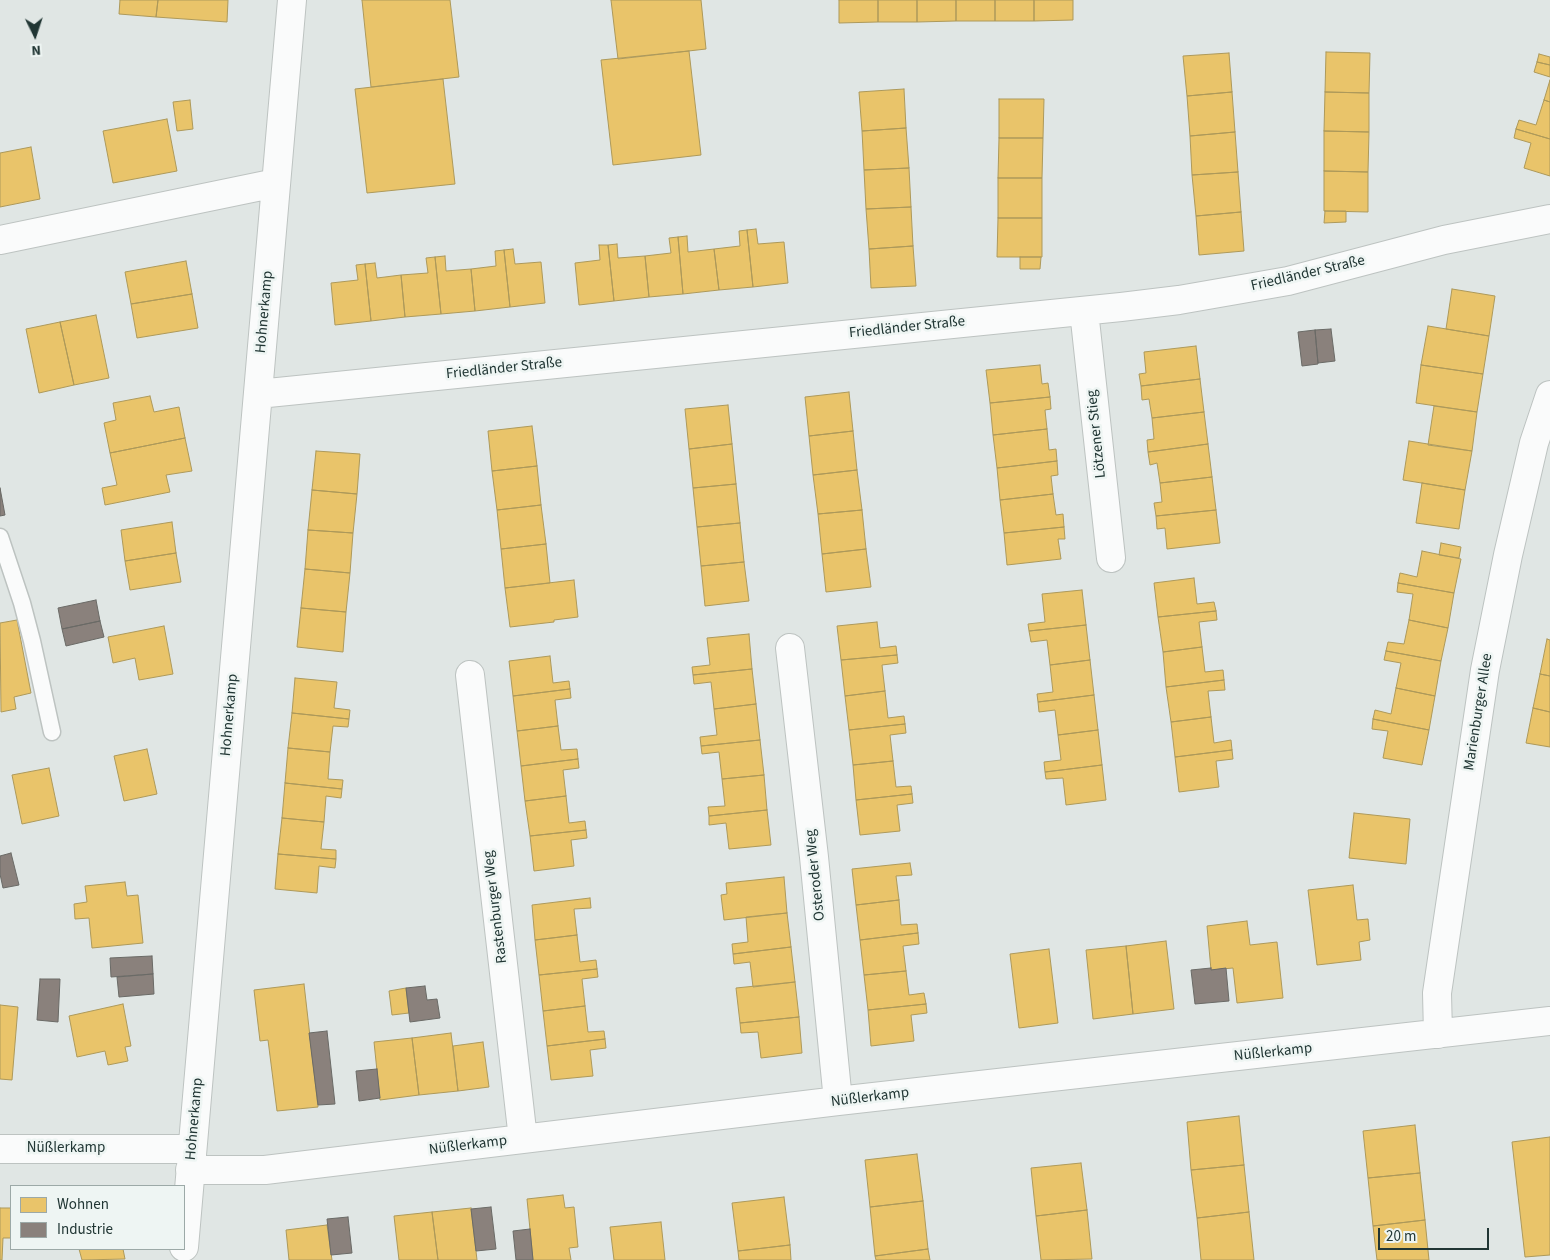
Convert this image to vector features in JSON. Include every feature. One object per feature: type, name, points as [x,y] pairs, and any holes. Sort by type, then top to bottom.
[{"type":"street","name":"Hohnerkamp","points":[[185,1235],[292,0]]},
{"type":"street","points":[[0,240],[276,183]]},
{"type":"street","name":"Friedländer Straße","points":[[258,394],[1179,300],[1279,282],[1444,240],[1550,219]]},
{"type":"street","name":"Lötzener Stieg","points":[[1084,310],[1111,558]]},
{"type":"street","name":"Marienburger Allee","points":[[1438,1034],[1436,993],[1485,670],[1516,518],[1534,443],[1550,395]]},
{"type":"street","name":"Osteroder Weg","points":[[790,648],[814,857],[838,1101]]},
{"type":"street","name":"Rastenburger Weg","points":[[470,675],[523,1139]]},
{"type":"street","name":"Nüßlerkamp","points":[[0,1149],[191,1160],[265,1170],[838,1101],[1550,1021]]},
{"type":"lane","points":[[0,537],[22,603],[52,732]]},
{"type":"building: Wohnen","points":[[120,0],[158,0],[156,17],[119,14]]},
{"type":"building: Wohnen","points":[[158,0],[228,0],[227,22],[156,17]]},
{"type":"building: Wohnen","points":[[362,0],[450,0],[459,77],[371,87]]},
{"type":"building: Wohnen","points":[[611,0],[701,0],[706,49],[618,59]]},
{"type":"building: Wohnen","points":[[839,0],[878,0],[878,22],[839,23]]},
{"type":"building: Wohnen","points":[[878,0],[917,0],[917,22],[878,22]]},
{"type":"building: Wohnen","points":[[917,0],[956,0],[956,21],[917,22]]},
{"type":"building: Wohnen","points":[[956,0],[995,0],[995,21],[956,21]]},
{"type":"building: Wohnen","points":[[995,0],[1034,0],[1034,21],[995,21]]},
{"type":"building: Wohnen","points":[[1034,0],[1073,0],[1073,20],[1034,21]]},
{"type":"building: Wohnen","points":[[689,51],[701,155],[613,165],[601,60]]},
{"type":"building: Wohnen","points":[[1326,52],[1370,53],[1369,93],[1325,92]]},
{"type":"building: Wohnen","points":[[1229,53],[1232,92],[1187,96],[1183,56]]},
{"type":"building: Wohnen","points":[[1539,54],[1550,57],[1550,65],[1537,62]]},
{"type":"building: Wohnen","points":[[1537,62],[1550,65],[1550,77],[1534,72]]},
{"type":"building: Wohnen","points":[[443,79],[455,184],[367,193],[355,89]]},
{"type":"building: Wohnen","points":[[1550,80],[1550,102],[1544,100]]},
{"type":"building: Wohnen","points":[[904,89],[906,128],[862,131],[859,92]]},
{"type":"building: Wohnen","points":[[1232,92],[1235,132],[1190,136],[1187,96]]},
{"type":"building: Wohnen","points":[[1325,92],[1369,93],[1369,132],[1324,131]]},
{"type":"building: Wohnen","points":[[999,99],[1044,99],[1043,138],[999,138]]},
{"type":"building: Wohnen","points":[[190,100],[193,129],[177,131],[173,102]]},
{"type":"building: Wohnen","points":[[1544,100],[1550,102],[1550,139],[1516,129],[1519,120],[1536,125]]},
{"type":"building: Wohnen","points":[[167,119],[177,171],[113,183],[103,131]]},
{"type":"building: Wohnen","points":[[906,128],[909,168],[864,170],[862,131]]},
{"type":"building: Wohnen","points":[[1516,129],[1550,139],[1550,176],[1524,168],[1531,143],[1514,138]]},
{"type":"building: Wohnen","points":[[1324,131],[1369,132],[1368,172],[1324,171]]},
{"type":"building: Wohnen","points":[[1235,132],[1238,172],[1192,175],[1190,136]]},
{"type":"building: Wohnen","points":[[999,138],[1043,138],[1042,178],[998,178]]},
{"type":"building: Wohnen","points":[[31,147],[40,199],[0,207],[0,153]]},
{"type":"building: Wohnen","points":[[909,168],[911,207],[866,209],[864,170]]},
{"type":"building: Wohnen","points":[[1324,171],[1368,172],[1368,212],[1324,211]]},
{"type":"building: Wohnen","points":[[1238,172],[1241,212],[1196,216],[1192,175]]},
{"type":"building: Wohnen","points":[[998,178],[1042,178],[1042,218],[998,218]]},
{"type":"building: Wohnen","points":[[911,207],[913,246],[869,249],[866,209]]},
{"type":"building: Wohnen","points":[[1325,211],[1346,211],[1346,222],[1324,223]]},
{"type":"building: Wohnen","points":[[1241,212],[1244,251],[1199,255],[1196,216]]},
{"type":"building: Wohnen","points":[[998,218],[1042,218],[1042,257],[997,257]]},
{"type":"building: Wohnen","points":[[756,229],[758,244],[784,242],[788,283],[753,287],[747,230]]},
{"type":"building: Wohnen","points":[[747,230],[753,287],[719,290],[714,249],[740,246],[739,231]]},
{"type":"building: Wohnen","points":[[687,236],[688,252],[714,249],[719,290],[683,294],[678,237]]},
{"type":"building: Wohnen","points":[[678,237],[683,294],[649,297],[645,256],[671,253],[669,238]]},
{"type":"building: Wohnen","points":[[617,244],[618,258],[645,256],[649,297],[614,301],[608,245]]},
{"type":"building: Wohnen","points":[[599,245],[608,245],[614,301],[579,305],[575,263],[600,260]]},
{"type":"building: Wohnen","points":[[913,246],[916,286],[871,288],[869,249]]},
{"type":"building: Wohnen","points":[[513,249],[515,264],[541,262],[545,303],[510,307],[504,250]]},
{"type":"building: Wohnen","points":[[504,250],[510,307],[475,311],[471,269],[496,266],[495,251]]},
{"type":"building: Wohnen","points":[[445,256],[446,271],[471,269],[475,311],[441,314],[435,257]]},
{"type":"building: Wohnen","points":[[435,257],[441,314],[405,317],[401,275],[428,273],[426,258]]},
{"type":"building: Wohnen","points":[[1020,257],[1041,257],[1040,269],[1020,269]]},
{"type":"building: Wohnen","points":[[186,261],[192,294],[131,304],[125,272]]},
{"type":"building: Wohnen","points":[[375,263],[377,278],[401,275],[405,317],[371,321],[365,264]]},
{"type":"building: Wohnen","points":[[365,264],[371,321],[335,325],[331,283],[358,280],[356,265]]},
{"type":"building: Wohnen","points":[[1452,289],[1495,296],[1489,336],[1446,329]]},
{"type":"building: Wohnen","points":[[192,294],[198,328],[137,338],[131,304]]},
{"type":"building: Wohnen","points":[[96,315],[109,378],[74,385],[60,322]]},
{"type":"building: Wohnen","points":[[60,322],[74,385],[39,393],[26,329]]},
{"type":"building: Wohnen","points":[[1428,326],[1489,336],[1483,374],[1421,365]]},
{"type":"building: Wohnen","points":[[1196,346],[1200,379],[1141,386],[1139,374],[1146,373],[1144,352]]},
{"type":"building: Wohnen","points":[[1040,365],[1042,384],[1048,383],[1050,397],[990,403],[986,370]]},
{"type":"building: Wohnen","points":[[1421,365],[1483,374],[1477,412],[1416,403]]},
{"type":"building: Wohnen","points":[[1200,379],[1204,412],[1152,418],[1149,399],[1142,400],[1141,386]]},
{"type":"building: Wohnen","points":[[849,392],[853,431],[809,436],[805,397]]},
{"type":"building: Wohnen","points":[[150,396],[154,412],[179,407],[185,438],[110,453],[104,423],[116,420],[113,403]]},
{"type":"building: Wohnen","points":[[1050,397],[1051,409],[1045,410],[1047,429],[993,435],[990,403]]},
{"type":"building: Wohnen","points":[[728,405],[732,444],[689,449],[685,409]]},
{"type":"building: Wohnen","points":[[1434,406],[1477,412],[1472,451],[1428,445]]},
{"type":"building: Wohnen","points":[[1204,412],[1208,444],[1148,452],[1147,440],[1154,439],[1152,418]]},
{"type":"building: Wohnen","points":[[532,426],[537,466],[492,471],[488,431]]},
{"type":"building: Wohnen","points":[[1047,429],[1049,450],[1056,449],[1057,461],[997,468],[993,435]]},
{"type":"building: Wohnen","points":[[853,431],[857,470],[813,475],[809,436]]},
{"type":"building: Wohnen","points":[[185,438],[192,471],[166,475],[170,492],[105,505],[102,488],[117,485],[110,453]]},
{"type":"building: Wohnen","points":[[1409,441],[1472,451],[1465,490],[1403,480]]},
{"type":"building: Wohnen","points":[[732,444],[736,484],[693,488],[689,449]]},
{"type":"building: Wohnen","points":[[1208,444],[1212,477],[1160,483],[1157,463],[1150,465],[1148,452]]},
{"type":"building: Wohnen","points":[[316,451],[360,454],[357,494],[312,490]]},
{"type":"building: Wohnen","points":[[1057,461],[1058,475],[1051,476],[1053,494],[1000,500],[997,468]]},
{"type":"building: Wohnen","points":[[537,466],[541,505],[497,510],[492,471]]},
{"type":"building: Wohnen","points":[[857,470],[862,510],[818,514],[813,475]]},
{"type":"building: Wohnen","points":[[1212,477],[1216,510],[1156,516],[1154,503],[1162,502],[1160,483]]},
{"type":"building: Wohnen","points":[[1422,483],[1465,490],[1459,529],[1416,523]]},
{"type":"building: Wohnen","points":[[736,484],[740,523],[697,527],[693,488]]},
{"type":"building: Wohnen","points":[[312,490],[357,494],[353,533],[308,530]]},
{"type":"building: Wohnen","points":[[1053,494],[1056,515],[1063,514],[1064,527],[1004,533],[1000,500]]},
{"type":"building: Wohnen","points":[[541,505],[546,544],[501,549],[497,510]]},
{"type":"building: Wohnen","points":[[862,510],[866,549],[822,554],[818,514]]},
{"type":"building: Wohnen","points":[[1216,510],[1220,543],[1167,549],[1165,528],[1157,529],[1156,516]]},
{"type":"building: Wohnen","points":[[172,522],[176,553],[125,561],[121,530]]},
{"type":"building: Wohnen","points":[[740,523],[744,562],[701,566],[697,527]]},
{"type":"building: Wohnen","points":[[1064,527],[1065,539],[1058,539],[1061,559],[1007,565],[1004,533]]},
{"type":"building: Wohnen","points":[[308,530],[353,533],[350,573],[305,569]]},
{"type":"building: Wohnen","points":[[1441,543],[1461,547],[1459,558],[1439,555]]},
{"type":"building: Wohnen","points":[[546,544],[550,583],[505,588],[501,549]]},
{"type":"building: Wohnen","points":[[866,549],[871,587],[826,592],[822,554]]},
{"type":"building: Wohnen","points":[[1422,551],[1461,559],[1454,593],[1398,583],[1400,573],[1417,577]]},
{"type":"building: Wohnen","points":[[176,553],[181,582],[130,590],[125,561]]},
{"type":"building: Wohnen","points":[[744,562],[749,601],[705,606],[701,566]]},
{"type":"building: Wohnen","points":[[305,569],[350,573],[346,612],[301,608]]},
{"type":"building: Wohnen","points":[[1194,578],[1197,604],[1214,602],[1216,611],[1158,617],[1154,583]]},
{"type":"building: Wohnen","points":[[574,580],[578,617],[510,627],[505,588]]},
{"type":"building: Wohnen","points":[[1398,583],[1454,593],[1448,628],[1409,620],[1413,594],[1397,592]]},
{"type":"building: Wohnen","points":[[1082,590],[1086,625],[1029,631],[1028,624],[1045,622],[1042,594]]},
{"type":"building: Wohnen","points":[[301,608],[346,612],[343,652],[297,647]]},
{"type":"building: Wohnen","points":[[1216,611],[1217,620],[1199,622],[1202,647],[1163,652],[1158,617]]},
{"type":"building: Wohnen","points":[[17,620],[31,693],[14,697],[16,709],[1,712],[0,623]]},
{"type":"building: Wohnen","points":[[1409,620],[1448,628],[1441,661],[1386,651],[1388,642],[1404,644]]},
{"type":"building: Wohnen","points":[[877,622],[880,648],[896,646],[897,655],[841,660],[837,626]]},
{"type":"building: Wohnen","points":[[1086,625],[1090,660],[1050,665],[1047,640],[1031,642],[1029,631]]},
{"type":"building: Wohnen","points":[[164,626],[173,674],[139,680],[135,658],[113,663],[108,637]]},
{"type":"building: Wohnen","points":[[749,634],[752,669],[693,675],[692,667],[710,665],[707,638]]},
{"type":"building: Wohnen","points":[[1547,639],[1550,640],[1550,676],[1540,674]]},
{"type":"building: Wohnen","points":[[1202,647],[1205,672],[1223,670],[1224,680],[1166,687],[1163,652]]},
{"type":"building: Wohnen","points":[[1386,651],[1441,661],[1435,696],[1396,688],[1401,663],[1384,660]]},
{"type":"building: Wohnen","points":[[897,655],[898,663],[882,665],[885,691],[845,696],[841,660]]},
{"type":"building: Wohnen","points":[[550,656],[553,683],[569,681],[570,689],[513,696],[509,661]]},
{"type":"building: Wohnen","points":[[1090,660],[1094,695],[1038,702],[1037,694],[1053,692],[1050,665]]},
{"type":"building: Wohnen","points":[[752,669],[756,704],[714,709],[711,682],[694,684],[693,675]]},
{"type":"building: Wohnen","points":[[1540,674],[1550,676],[1550,712],[1533,708]]},
{"type":"building: Wohnen","points":[[295,678],[337,682],[334,708],[350,710],[349,719],[292,713]]},
{"type":"building: Wohnen","points":[[1224,680],[1225,690],[1208,691],[1211,717],[1171,722],[1166,687]]},
{"type":"building: Wohnen","points":[[1396,688],[1435,696],[1429,730],[1373,719],[1375,710],[1391,714]]},
{"type":"building: Wohnen","points":[[570,689],[571,698],[555,700],[558,726],[517,731],[513,696]]},
{"type":"building: Wohnen","points":[[885,691],[888,718],[904,716],[905,724],[849,730],[845,696]]},
{"type":"building: Wohnen","points":[[1094,695],[1098,730],[1058,735],[1055,710],[1039,712],[1038,702]]},
{"type":"building: Wohnen","points":[[756,704],[760,740],[701,746],[700,737],[717,735],[714,709]]},
{"type":"building: Wohnen","points":[[1533,708],[1550,712],[1550,747],[1526,743]]},
{"type":"building: Wohnen","points":[[292,713],[349,719],[348,727],[333,726],[330,752],[288,748]]},
{"type":"building: Wohnen","points":[[1211,717],[1214,743],[1231,740],[1232,750],[1175,757],[1171,722]]},
{"type":"building: Wohnen","points":[[1373,719],[1429,730],[1422,765],[1383,758],[1388,731],[1372,729]]},
{"type":"building: Wohnen","points":[[905,724],[906,733],[890,735],[893,761],[853,765],[849,730]]},
{"type":"building: Wohnen","points":[[558,726],[561,750],[577,749],[578,759],[521,766],[517,731]]},
{"type":"building: Wohnen","points":[[1098,730],[1102,765],[1045,772],[1044,762],[1061,760],[1058,735]]},
{"type":"building: Wohnen","points":[[760,740],[764,775],[722,779],[719,752],[702,754],[701,746]]},
{"type":"building: Wohnen","points":[[288,748],[330,752],[328,779],[343,780],[342,789],[285,783]]},
{"type":"building: Wohnen","points":[[147,749],[157,794],[124,801],[114,756]]},
{"type":"building: Wohnen","points":[[1232,750],[1233,759],[1216,761],[1219,787],[1179,792],[1175,757]]},
{"type":"building: Wohnen","points":[[578,759],[579,768],[563,770],[566,796],[525,801],[521,766]]},
{"type":"building: Wohnen","points":[[893,761],[896,787],[911,786],[912,794],[856,800],[853,765]]},
{"type":"building: Wohnen","points":[[1102,765],[1106,800],[1066,805],[1063,778],[1046,779],[1045,772]]},
{"type":"building: Wohnen","points":[[49,768],[59,816],[22,824],[12,775]]},
{"type":"building: Wohnen","points":[[764,775],[767,810],[709,816],[708,807],[725,806],[722,779]]},
{"type":"building: Wohnen","points":[[285,783],[342,789],[341,798],[326,796],[324,822],[282,818]]},
{"type":"building: Wohnen","points":[[912,794],[913,803],[897,805],[900,831],[860,835],[856,800]]},
{"type":"building: Wohnen","points":[[566,796],[569,823],[585,821],[586,830],[530,836],[525,801]]},
{"type":"building: Wohnen","points":[[767,810],[771,845],[729,849],[726,823],[709,825],[709,816]]},
{"type":"building: Wohnen","points":[[1354,813],[1410,819],[1406,864],[1349,858]]},
{"type":"building: Wohnen","points":[[282,818],[324,822],[321,849],[336,850],[336,859],[278,854]]},
{"type":"building: Wohnen","points":[[586,830],[587,838],[571,840],[574,866],[534,871],[530,836]]},
{"type":"building: Wohnen","points":[[278,854],[336,859],[335,868],[319,866],[317,893],[275,889]]},
{"type":"building: Wohnen","points":[[910,863],[912,875],[896,876],[899,900],[856,905],[852,869]]},
{"type":"building: Wohnen","points":[[784,877],[787,913],[724,920],[721,895],[727,894],[726,883]]},
{"type":"building: Wohnen","points":[[125,882],[127,896],[138,895],[143,943],[92,948],[89,918],[75,919],[74,904],[87,902],[85,886]]},
{"type":"building: Wohnen","points":[[1353,885],[1357,920],[1368,919],[1370,940],[1359,942],[1361,960],[1317,965],[1308,890]]},
{"type":"building: Wohnen","points":[[590,898],[591,908],[574,909],[577,935],[535,940],[532,905]]},
{"type":"building: Wohnen","points":[[899,900],[901,925],[917,924],[918,933],[860,940],[856,905]]},
{"type":"building: Wohnen","points":[[787,913],[791,947],[733,954],[732,944],[748,942],[746,917]]},
{"type":"building: Wohnen","points":[[1247,921],[1250,945],[1277,942],[1283,998],[1237,1003],[1233,968],[1211,970],[1207,926]]},
{"type":"building: Wohnen","points":[[918,933],[919,944],[903,946],[906,971],[864,975],[860,940]]},
{"type":"building: Wohnen","points":[[577,935],[580,962],[596,960],[597,969],[539,975],[535,940]]},
{"type":"building: Wohnen","points":[[1166,941],[1174,1009],[1133,1014],[1126,946]]},
{"type":"building: Wohnen","points":[[1126,946],[1133,1014],[1093,1019],[1086,950]]},
{"type":"building: Wohnen","points":[[791,947],[795,982],[753,987],[750,962],[734,964],[733,954]]},
{"type":"building: Wohnen","points":[[1049,949],[1058,1023],[1019,1028],[1010,954]]},
{"type":"building: Wohnen","points":[[597,969],[598,977],[582,979],[585,1006],[543,1011],[539,975]]},
{"type":"building: Wohnen","points":[[906,971],[909,995],[924,993],[926,1004],[868,1010],[864,975]]},
{"type":"building: Wohnen","points":[[795,982],[799,1017],[740,1023],[736,988]]},
{"type":"building: Wohnen","points":[[304,984],[318,1107],[277,1111],[268,1040],[260,1041],[254,990]]},
{"type":"building: Wohnen","points":[[406,988],[409,1013],[392,1015],[389,991]]},
{"type":"building: Wohnen","points":[[123,1004],[131,1046],[125,1047],[128,1061],[108,1065],[105,1051],[77,1057],[69,1016]]},
{"type":"building: Wohnen","points":[[926,1004],[927,1013],[911,1015],[914,1041],[871,1046],[868,1010]]},
{"type":"building: Wohnen","points":[[0,1005],[18,1007],[12,1080],[0,1079]]},
{"type":"building: Wohnen","points":[[585,1006],[588,1032],[604,1031],[605,1039],[547,1046],[543,1011]]},
{"type":"building: Wohnen","points":[[799,1017],[802,1053],[761,1058],[758,1032],[741,1033],[740,1023]]},
{"type":"building: Wohnen","points":[[451,1033],[458,1091],[419,1095],[412,1038]]},
{"type":"building: Wohnen","points":[[412,1038],[419,1095],[380,1100],[374,1042]]},
{"type":"building: Wohnen","points":[[605,1039],[606,1048],[590,1050],[593,1076],[551,1080],[547,1046]]},
{"type":"building: Wohnen","points":[[483,1042],[489,1087],[458,1091],[453,1046]]},
{"type":"building: Wohnen","points":[[1239,1116],[1244,1165],[1191,1170],[1187,1122]]},
{"type":"building: Wohnen","points":[[1415,1125],[1420,1173],[1368,1178],[1363,1131]]},
{"type":"building: Wohnen","points":[[1550,1137],[1550,1255],[1525,1257],[1512,1142]]},
{"type":"building: Wohnen","points":[[917,1154],[923,1201],[870,1207],[865,1160]]},
{"type":"building: Wohnen","points":[[1081,1163],[1087,1210],[1036,1216],[1031,1168]]},
{"type":"building: Wohnen","points":[[1244,1165],[1249,1212],[1197,1218],[1191,1170]]},
{"type":"building: Wohnen","points":[[1420,1173],[1425,1220],[1373,1226],[1368,1178]]},
{"type":"building: Wohnen","points":[[563,1195],[565,1208],[574,1207],[578,1247],[569,1248],[571,1260],[533,1260],[527,1199]]},
{"type":"building: Wohnen","points":[[784,1197],[790,1245],[738,1251],[732,1203]]},
{"type":"building: Wohnen","points":[[923,1201],[928,1249],[875,1256],[870,1207]]},
{"type":"building: Wohnen","points":[[0,1208],[10,1208],[10,1238],[3,1238],[2,1260],[0,1260]]},
{"type":"building: Wohnen","points":[[471,1208],[477,1260],[438,1260],[432,1212]]},
{"type":"building: Wohnen","points":[[1087,1210],[1092,1259],[1041,1260],[1036,1216]]},
{"type":"building: Wohnen","points":[[432,1212],[438,1260],[399,1260],[394,1216]]},
{"type":"building: Wohnen","points":[[1249,1212],[1254,1260],[1201,1260],[1197,1218]]},
{"type":"building: Wohnen","points":[[1425,1220],[1429,1260],[1377,1260],[1373,1226]]},
{"type":"building: Wohnen","points":[[661,1222],[665,1260],[614,1260],[610,1227]]},
{"type":"building: Wohnen","points":[[327,1225],[332,1260],[289,1260],[286,1230]]},
{"type":"building: Wohnen","points":[[790,1245],[791,1260],[739,1260],[738,1251]]},
{"type":"building: Wohnen","points":[[928,1249],[930,1260],[876,1260],[875,1256]]},
{"type":"building: Wohnen","points":[[79,1250],[123,1250],[125,1259],[82,1260]]},
{"type":"building: Industrie","points":[[1331,329],[1335,361],[1318,363],[1315,330]]},
{"type":"building: Industrie","points":[[1315,330],[1318,364],[1302,366],[1298,332]]},
{"type":"building: Industrie","points":[[0,488],[5,515],[0,516]]},
{"type":"building: Industrie","points":[[96,600],[100,621],[62,629],[58,608]]},
{"type":"building: Industrie","points":[[100,621],[104,637],[66,646],[62,629]]},
{"type":"building: Industrie","points":[[11,853],[19,885],[3,888],[0,874],[0,856]]},
{"type":"building: Industrie","points":[[152,956],[153,974],[111,977],[110,958]]},
{"type":"building: Industrie","points":[[1211,968],[1211,970],[1226,968],[1229,1001],[1195,1004],[1191,970]]},
{"type":"building: Industrie","points":[[153,974],[154,994],[119,997],[117,977]]},
{"type":"building: Industrie","points":[[40,979],[60,979],[58,1022],[37,1020]]},
{"type":"building: Industrie","points":[[425,986],[427,1000],[437,999],[440,1018],[410,1022],[406,988]]},
{"type":"building: Industrie","points":[[327,1031],[335,1104],[318,1105],[309,1033]]},
{"type":"building: Industrie","points":[[377,1069],[380,1098],[359,1101],[356,1071]]},
{"type":"building: Industrie","points":[[491,1207],[496,1249],[476,1251],[471,1209]]},
{"type":"building: Industrie","points":[[348,1217],[352,1253],[331,1255],[327,1219]]},
{"type":"building: Industrie","points":[[530,1229],[533,1260],[516,1260],[513,1231]]}]
